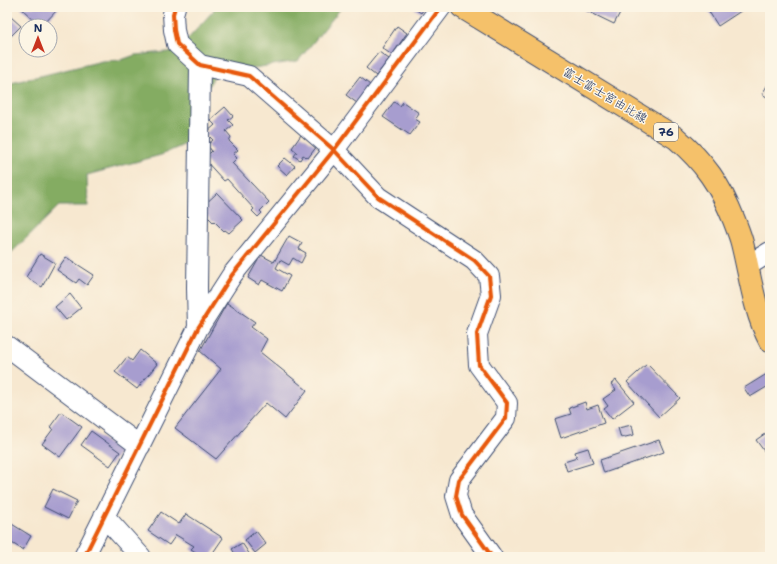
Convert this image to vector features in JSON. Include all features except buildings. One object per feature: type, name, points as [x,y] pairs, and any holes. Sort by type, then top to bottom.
[{"type":"main road","name":"富士富士宮由比線","points":[[462,7],[676,138],[694,153],[713,177],[727,202],[742,241],[755,297],[765,332],[770,341]]},
{"type":"street","points":[[175,7],[173,14],[177,44],[200,64],[249,76],[334,150],[378,197],[474,260],[489,276],[491,295],[477,334],[479,366],[507,403],[506,418],[459,480],[456,496],[462,515],[492,557]]},
{"type":"street","points":[[84,557],[198,328],[232,275],[334,150],[441,7]]},
{"type":"street","points":[[198,328],[197,288],[200,64]]},
{"type":"street","points":[[747,266],[770,252]]},
{"type":"street","points":[[7,346],[140,446]]},
{"type":"street","points":[[104,516],[141,557]]},
{"type":"green space","points":[[213,7],[342,7],[298,61],[216,74],[190,115],[188,143],[161,155],[87,175],[88,206],[59,206],[7,257],[7,84],[102,61],[121,60],[135,55],[177,51],[214,10]]},
{"type":"cycle path","points":[[175,7],[173,14],[177,44],[200,65],[249,76],[334,150],[378,197],[474,260],[489,276],[491,295],[477,334],[479,365],[507,403],[506,418],[459,480],[456,496],[462,515],[492,557]]},
{"type":"cycle path","points":[[84,557],[198,328],[232,275],[334,150],[441,7]]}]
